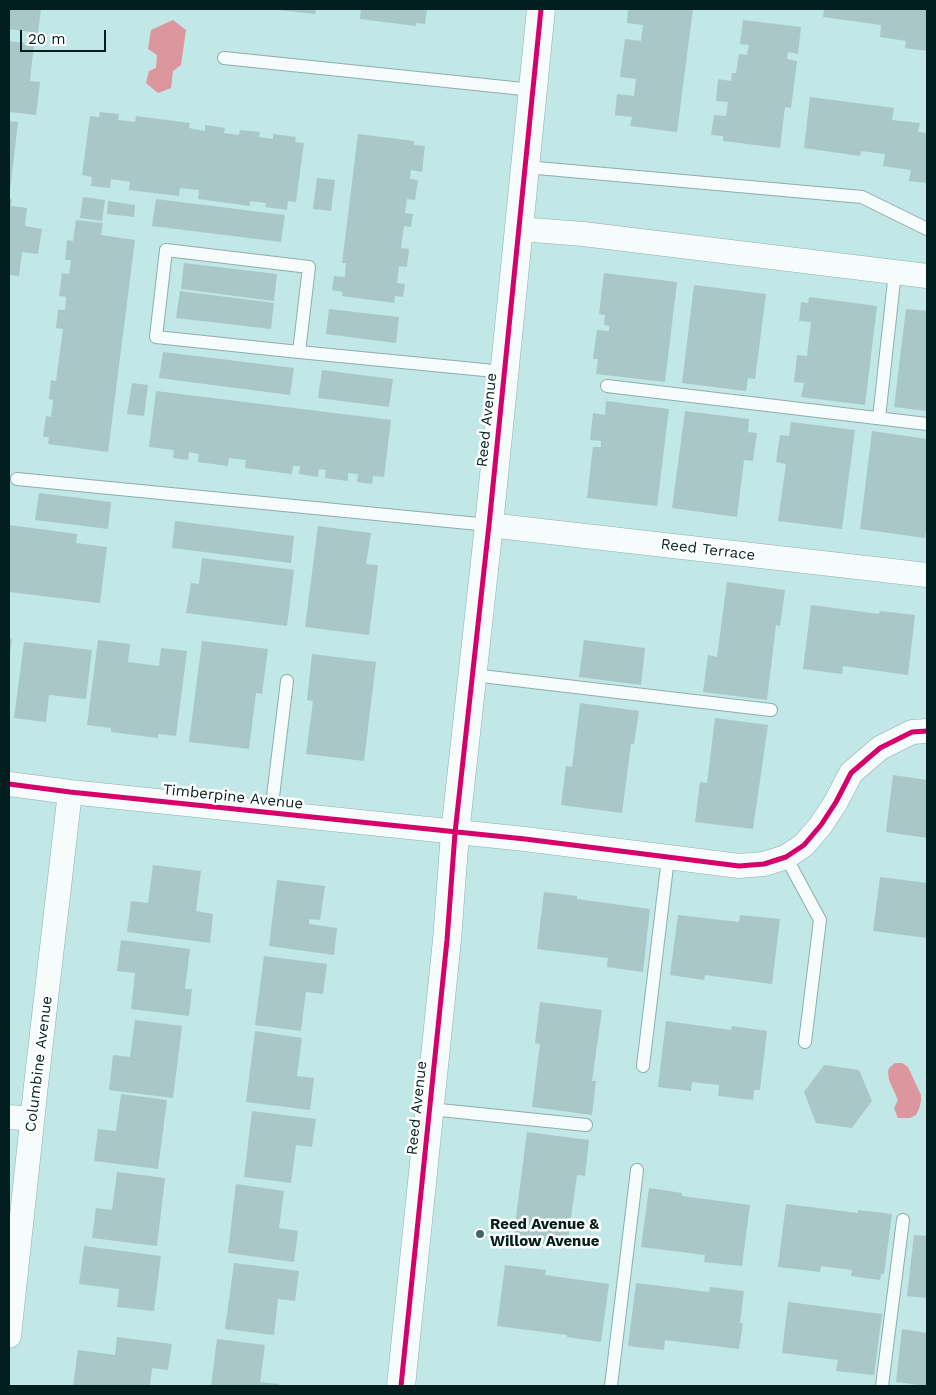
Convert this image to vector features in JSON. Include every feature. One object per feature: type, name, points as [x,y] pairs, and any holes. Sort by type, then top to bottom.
[{"type":"main road","name":"Reed Avenue","points":[[401,1386],[448,940],[455,832],[505,372],[541,9]]},
{"type":"street","points":[[519,229],[584,234],[927,276]]},
{"type":"street","name":"Reed Terrace","points":[[489,525],[927,575]]},
{"type":"street","points":[[455,832],[738,866],[764,864],[786,857],[804,845],[821,826],[851,773],[880,748],[912,732],[927,730]]},
{"type":"street","name":"Timberpine Avenue","points":[[9,784],[271,814],[455,832]]},
{"type":"street","name":"Columbine Avenue","points":[[9,1336],[70,792]]},
{"type":"street","points":[[9,1117],[32,1119]]},
{"type":"lane","points":[[224,58],[533,90]]},
{"type":"lane","points":[[526,167],[862,197],[927,228]]},
{"type":"lane","points":[[299,352],[309,267],[166,250],[156,337],[299,352],[505,372]]},
{"type":"lane","points":[[879,418],[895,272]]},
{"type":"lane","points":[[607,386],[927,424]]},
{"type":"lane","points":[[17,479],[489,525]]},
{"type":"lane","points":[[473,675],[771,710]]},
{"type":"lane","points":[[271,814],[287,681]]},
{"type":"lane","points":[[786,857],[820,920],[805,1042]]},
{"type":"lane","points":[[643,1066],[668,858]]},
{"type":"lane","points":[[430,1109],[586,1124]]},
{"type":"lane","points":[[611,1386],[638,1170]]},
{"type":"lane","points":[[882,1386],[903,1220]]},
{"type":"shaded area","points":[[173,20],[186,30],[181,65],[173,71],[171,88],[158,93],[146,83],[149,71],[156,68],[157,55],[148,49],[151,30]]},
{"type":"shaded area","points":[[895,1063],[902,1063],[908,1067],[921,1095],[919,1109],[916,1115],[910,1118],[898,1118],[894,1108],[898,1100],[889,1080],[888,1072],[889,1068]]},
{"type":"building","points":[[9,9],[41,9],[38,33],[9,29]]},
{"type":"building","points":[[279,9],[316,9],[315,14]]},
{"type":"building","points":[[361,9],[427,9],[425,24],[416,23],[416,26],[360,19]]},
{"type":"building","points":[[628,9],[693,9],[677,132],[630,126],[632,117],[615,115],[617,94],[634,96],[636,79],[620,77],[625,39],[641,41],[643,25],[627,23]]},
{"type":"building","points":[[824,9],[927,9],[927,51],[905,48],[906,41],[880,37],[881,25],[823,17]]},
{"type":"building","points":[[743,20],[801,27],[798,54],[788,52],[787,59],[797,61],[791,108],[785,107],[780,148],[723,141],[723,136],[711,135],[714,115],[726,116],[728,102],[716,101],[718,79],[731,81],[732,73],[736,73],[739,54],[747,55],[749,45],[740,44]]},
{"type":"building","points":[[9,41],[34,44],[30,81],[40,82],[36,115],[9,112]]},
{"type":"building","points":[[810,97],[894,108],[892,120],[920,123],[918,132],[927,133],[927,183],[909,181],[911,170],[883,166],[885,154],[861,151],[860,156],[804,148]]},
{"type":"building","points":[[100,112],[119,114],[118,120],[135,122],[136,116],[190,123],[189,128],[205,131],[205,125],[225,128],[224,133],[239,135],[240,130],[260,132],[259,137],[273,139],[273,134],[296,137],[295,142],[304,143],[296,202],[288,201],[287,210],[265,207],[266,203],[250,201],[250,206],[198,199],[199,190],[180,188],[179,196],[129,190],[130,182],[111,179],[110,188],[91,186],[92,177],[82,175],[90,116],[99,117]]},
{"type":"building","points":[[9,121],[18,122],[10,191],[9,191]]},
{"type":"building","points":[[358,134],[414,141],[414,145],[425,146],[422,172],[411,170],[410,179],[418,180],[415,200],[407,199],[405,213],[413,214],[411,227],[404,226],[401,248],[409,249],[407,267],[399,266],[397,283],[405,284],[403,297],[395,296],[394,303],[342,296],[343,292],[332,290],[334,276],[345,277],[346,263],[342,263]]},
{"type":"building","points":[[317,178],[335,180],[331,211],[313,209]]},
{"type":"building","points":[[83,197],[105,200],[102,221],[80,218]]},
{"type":"building","points":[[9,198],[12,199],[11,206],[27,208],[25,226],[42,229],[38,254],[22,252],[19,276],[9,275]]},
{"type":"building","points":[[156,199],[285,215],[281,242],[152,226]]},
{"type":"building","points":[[108,201],[135,205],[134,217],[107,214]]},
{"type":"building","points":[[76,220],[103,223],[101,235],[135,240],[108,452],[48,444],[49,437],[43,437],[46,416],[51,417],[53,400],[49,399],[51,380],[56,381],[63,329],[56,328],[58,310],[65,310],[66,297],[59,296],[62,273],[69,274],[71,260],[65,260],[67,240],[73,241]]},
{"type":"building","points":[[184,263],[277,274],[274,301],[181,289]]},
{"type":"building","points":[[604,273],[677,282],[665,382],[596,374],[598,359],[593,359],[597,330],[609,331],[609,326],[604,325],[605,315],[599,314]]},
{"type":"building","points":[[694,285],[766,294],[755,379],[748,378],[746,391],[682,383]]},
{"type":"building","points":[[180,291],[274,303],[271,329],[176,318]]},
{"type":"building","points":[[809,297],[877,306],[865,405],[801,397],[804,383],[794,382],[797,355],[807,356],[811,322],[799,321],[801,302],[808,303]]},
{"type":"building","points":[[329,309],[399,317],[396,343],[326,334]]},
{"type":"building","points":[[906,309],[927,311],[927,411],[894,407]]},
{"type":"building","points":[[163,352],[294,368],[290,395],[159,378]]},
{"type":"building","points":[[322,370],[393,379],[389,407],[318,398]]},
{"type":"building","points":[[132,383],[148,385],[144,416],[127,414]]},
{"type":"building","points":[[156,391],[391,420],[384,477],[373,476],[372,484],[357,482],[358,474],[348,473],[348,481],[325,478],[326,470],[319,469],[318,477],[299,474],[300,466],[293,466],[292,474],[245,468],[246,460],[229,458],[228,466],[198,462],[199,454],[189,452],[188,460],[173,458],[174,450],[149,447]]},
{"type":"building","points":[[606,401],[669,409],[657,506],[587,498],[593,447],[601,447],[601,441],[590,440],[593,413],[605,415]]},
{"type":"building","points":[[685,411],[749,419],[748,432],[757,433],[753,461],[744,460],[737,517],[672,508]]},
{"type":"building","points":[[791,422],[855,430],[842,529],[778,521],[786,464],[776,462],[780,435],[789,436]]},
{"type":"building","points":[[872,431],[927,439],[927,521],[925,538],[860,529]]},
{"type":"building","points":[[39,493],[111,502],[108,529],[35,520]]},
{"type":"building","points":[[175,521],[294,536],[291,563],[172,548]]},
{"type":"building","points":[[9,525],[77,534],[76,543],[107,547],[100,603],[9,592]]},
{"type":"building","points":[[318,526],[371,533],[366,564],[378,565],[369,635],[305,627]]},
{"type":"building","points":[[202,558],[294,570],[287,626],[186,613],[191,583],[199,584]]},
{"type":"building","points":[[727,582],[785,590],[780,626],[776,625],[767,700],[703,692],[708,655],[717,657]]},
{"type":"building","points":[[811,605],[879,614],[880,611],[915,615],[908,675],[843,666],[842,674],[803,669]]},
{"type":"building","points":[[9,638],[12,639],[10,654],[9,654]]},
{"type":"building","points":[[98,640],[130,644],[128,662],[159,666],[161,648],[187,651],[176,736],[158,734],[158,738],[111,732],[111,728],[87,725]]},
{"type":"building","points":[[584,640],[645,648],[641,685],[579,677]]},
{"type":"building","points":[[202,641],[268,649],[262,694],[256,693],[249,749],[189,742]]},
{"type":"building","points":[[24,642],[92,650],[86,699],[49,695],[46,722],[14,718]]},
{"type":"building","points":[[312,654],[376,662],[364,761],[306,754],[313,701],[307,700]]},
{"type":"building","points":[[580,703],[639,711],[634,744],[631,744],[622,813],[561,805],[566,766],[572,767]]},
{"type":"building","points":[[715,718],[768,725],[753,829],[695,822],[700,782],[707,783]]},
{"type":"building","points":[[893,775],[927,780],[927,838],[886,832]]},
{"type":"building","points":[[153,865],[201,871],[196,911],[213,914],[210,943],[127,932],[131,901],[148,903]]},
{"type":"building","points":[[880,877],[927,883],[927,938],[873,931]]},
{"type":"building","points":[[277,880],[325,886],[320,920],[309,919],[309,924],[337,928],[334,955],[269,946]]},
{"type":"building","points":[[544,892],[577,896],[577,899],[650,909],[643,972],[607,967],[608,958],[537,949]]},
{"type":"building","points":[[678,915],[739,922],[740,915],[780,919],[772,984],[705,975],[704,980],[670,975]]},
{"type":"building","points":[[121,940],[190,949],[185,989],[192,989],[189,1016],[131,1009],[135,973],[117,971]]},
{"type":"building","points":[[264,956],[327,964],[323,994],[306,992],[301,1031],[255,1025]]},
{"type":"building","points":[[540,1002],[602,1010],[592,1081],[596,1081],[592,1115],[532,1107],[540,1044],[535,1043]]},
{"type":"building","points":[[135,1020],[182,1026],[173,1098],[109,1090],[113,1055],[130,1057]]},
{"type":"building","points":[[666,1021],[731,1030],[732,1026],[767,1031],[760,1090],[754,1090],[753,1100],[718,1096],[719,1085],[692,1082],[691,1091],[658,1087]]},
{"type":"building","points":[[255,1031],[302,1038],[297,1076],[314,1078],[310,1110],[246,1102]]},
{"type":"building","points":[[824,1065],[859,1070],[872,1101],[852,1128],[816,1123],[804,1092]]},
{"type":"building","points":[[121,1094],[167,1100],[158,1169],[94,1161],[98,1129],[116,1131]]},
{"type":"building","points":[[252,1111],[316,1119],[312,1147],[296,1145],[291,1183],[244,1177]]},
{"type":"building","points":[[527,1132],[589,1140],[585,1176],[577,1175],[567,1247],[513,1240]]},
{"type":"building","points":[[117,1172],[165,1178],[157,1246],[92,1238],[96,1208],[112,1210]]},
{"type":"building","points":[[236,1184],[284,1191],[279,1228],[298,1231],[294,1262],[228,1253]]},
{"type":"building","points":[[649,1188],[682,1193],[682,1196],[750,1205],[742,1266],[704,1262],[705,1255],[641,1247]]},
{"type":"building","points":[[786,1204],[858,1213],[858,1210],[892,1214],[884,1274],[881,1274],[880,1280],[851,1276],[852,1270],[821,1266],[820,1272],[778,1267]]},
{"type":"building","points":[[914,1235],[927,1236],[927,1298],[907,1296]]},
{"type":"building","points":[[84,1246],[161,1256],[154,1311],[117,1307],[119,1289],[79,1284]]},
{"type":"building","points":[[234,1263],[299,1271],[295,1301],[278,1299],[274,1335],[225,1329]]},
{"type":"building","points":[[505,1265],[546,1270],[545,1275],[609,1284],[601,1342],[567,1337],[567,1335],[497,1326]]},
{"type":"building","points":[[636,1283],[709,1292],[710,1287],[744,1291],[740,1323],[743,1323],[739,1349],[665,1340],[664,1350],[628,1346]]},
{"type":"building","points":[[788,1302],[882,1314],[874,1375],[836,1371],[838,1360],[782,1353]]},
{"type":"building","points":[[902,1329],[927,1333],[927,1386],[896,1382]]},
{"type":"building","points":[[117,1337],[172,1344],[168,1370],[152,1368],[150,1386],[73,1386],[78,1350],[115,1355]]},
{"type":"building","points":[[217,1339],[265,1345],[260,1382],[279,1384],[278,1386],[211,1386]]},
{"type":"cycle path","points":[[401,1386],[447,940],[455,833],[489,525],[541,9]]},
{"type":"cycle path","points":[[9,784],[525,839],[739,866],[764,864],[786,857],[804,845],[821,825],[851,773],[880,748],[912,732],[927,731]]},
{"type":"place","name":"Reed Avenue & Willow Avenue","points":[[480,1234]]}]
